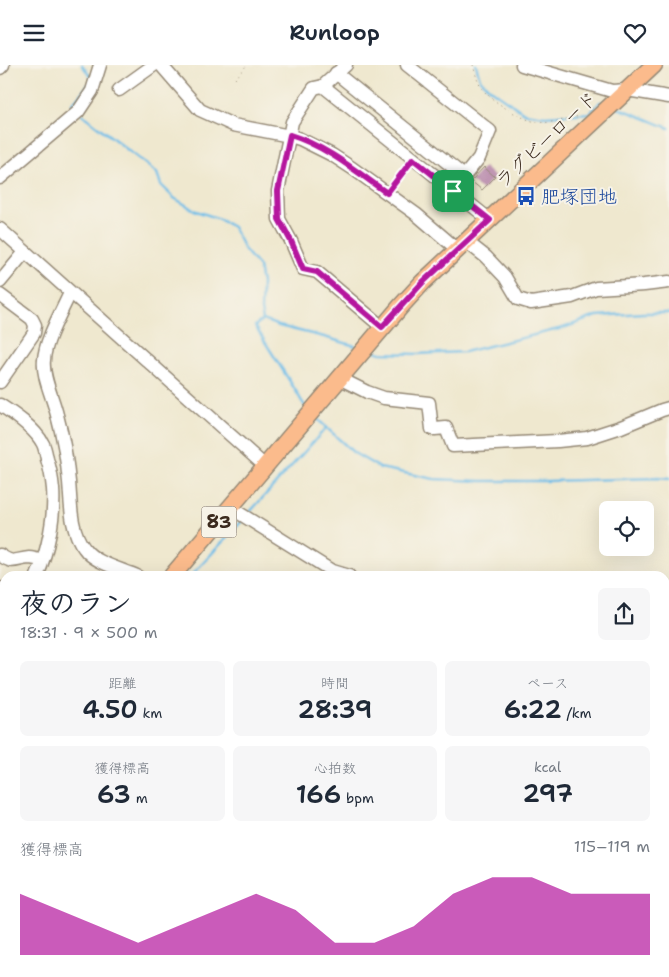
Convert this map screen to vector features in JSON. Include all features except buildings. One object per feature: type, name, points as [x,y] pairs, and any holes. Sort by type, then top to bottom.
[{"type":"main road","name":"ラグビーロード","points":[[265,466],[382,327],[423,282],[654,65]]},
{"type":"main road","name":"83","points":[[178,571],[241,514],[265,466]]},
{"type":"street","points":[[0,68],[3,65]]},
{"type":"street","points":[[0,178],[78,111],[92,91],[100,65]]},
{"type":"street","points":[[119,90],[154,65]]},
{"type":"street","points":[[161,65],[200,110],[234,125],[290,135],[332,155],[462,246],[486,257],[505,277],[518,299],[531,303],[572,297],[596,288],[669,282]]},
{"type":"street","points":[[407,65],[490,131],[478,158],[453,191]]},
{"type":"street","points":[[522,65],[612,91],[627,90],[669,97]]},
{"type":"street","points":[[382,327],[317,272],[303,269],[279,219],[278,191],[292,122],[314,88],[323,86],[341,69],[464,176]]},
{"type":"street","points":[[323,86],[490,220]]},
{"type":"street","points":[[0,229],[265,466]]},
{"type":"street","points":[[0,282],[25,252]]},
{"type":"street","points":[[70,293],[48,343],[44,361],[46,378],[58,416],[69,483],[70,508],[78,539],[84,550],[93,558],[125,571]]},
{"type":"street","points":[[0,295],[32,319],[35,325],[34,333],[0,382]]},
{"type":"street","points":[[339,378],[384,398],[430,403],[432,429],[446,428],[453,446],[558,441],[587,437],[621,427],[669,408]]},
{"type":"street","points":[[0,405],[23,422],[36,435],[43,444],[49,464],[53,488],[51,524],[39,571]]},
{"type":"street","points":[[241,514],[332,571]]},
{"type":"street","points":[[0,555],[8,561],[30,558],[42,560]]},
{"type":"path","points":[[234,79],[248,65]]},
{"type":"path","points":[[473,65],[481,87],[497,103],[536,122],[558,121],[605,111]]},
{"type":"path","points":[[387,193],[413,159]]},
{"type":"waterway","points":[[82,65],[91,77]]},
{"type":"waterway","points":[[476,65],[480,79],[490,89],[524,113],[545,116],[590,113],[600,102],[605,104]]},
{"type":"waterway","points":[[77,108],[72,104],[89,84]]},
{"type":"waterway","points":[[617,108],[669,128]]},
{"type":"waterway","points":[[82,114],[157,173],[161,185],[174,198],[196,211],[217,218],[233,227],[244,249],[259,267],[262,283],[261,310],[263,320]]},
{"type":"waterway","points":[[371,350],[381,353],[417,354],[464,352],[563,328],[597,316],[669,313]]},
{"type":"waterway","points":[[263,320],[255,326],[307,408]]},
{"type":"waterway","points":[[263,320],[359,347]]},
{"type":"waterway","points":[[314,416],[354,453],[380,468],[434,479],[481,481],[669,479]]},
{"type":"waterway","points":[[248,514],[326,428]]},
{"type":"waterway","points":[[196,571],[243,520]]},
{"type":"place","name":"肥塚団地","points":[[526,196]]},
{"type":"route","points":[[290,135],[332,155],[387,193],[413,159],[453,191],[490,220],[423,282],[382,327],[317,272],[303,269],[279,219],[278,191],[290,135]]}]
